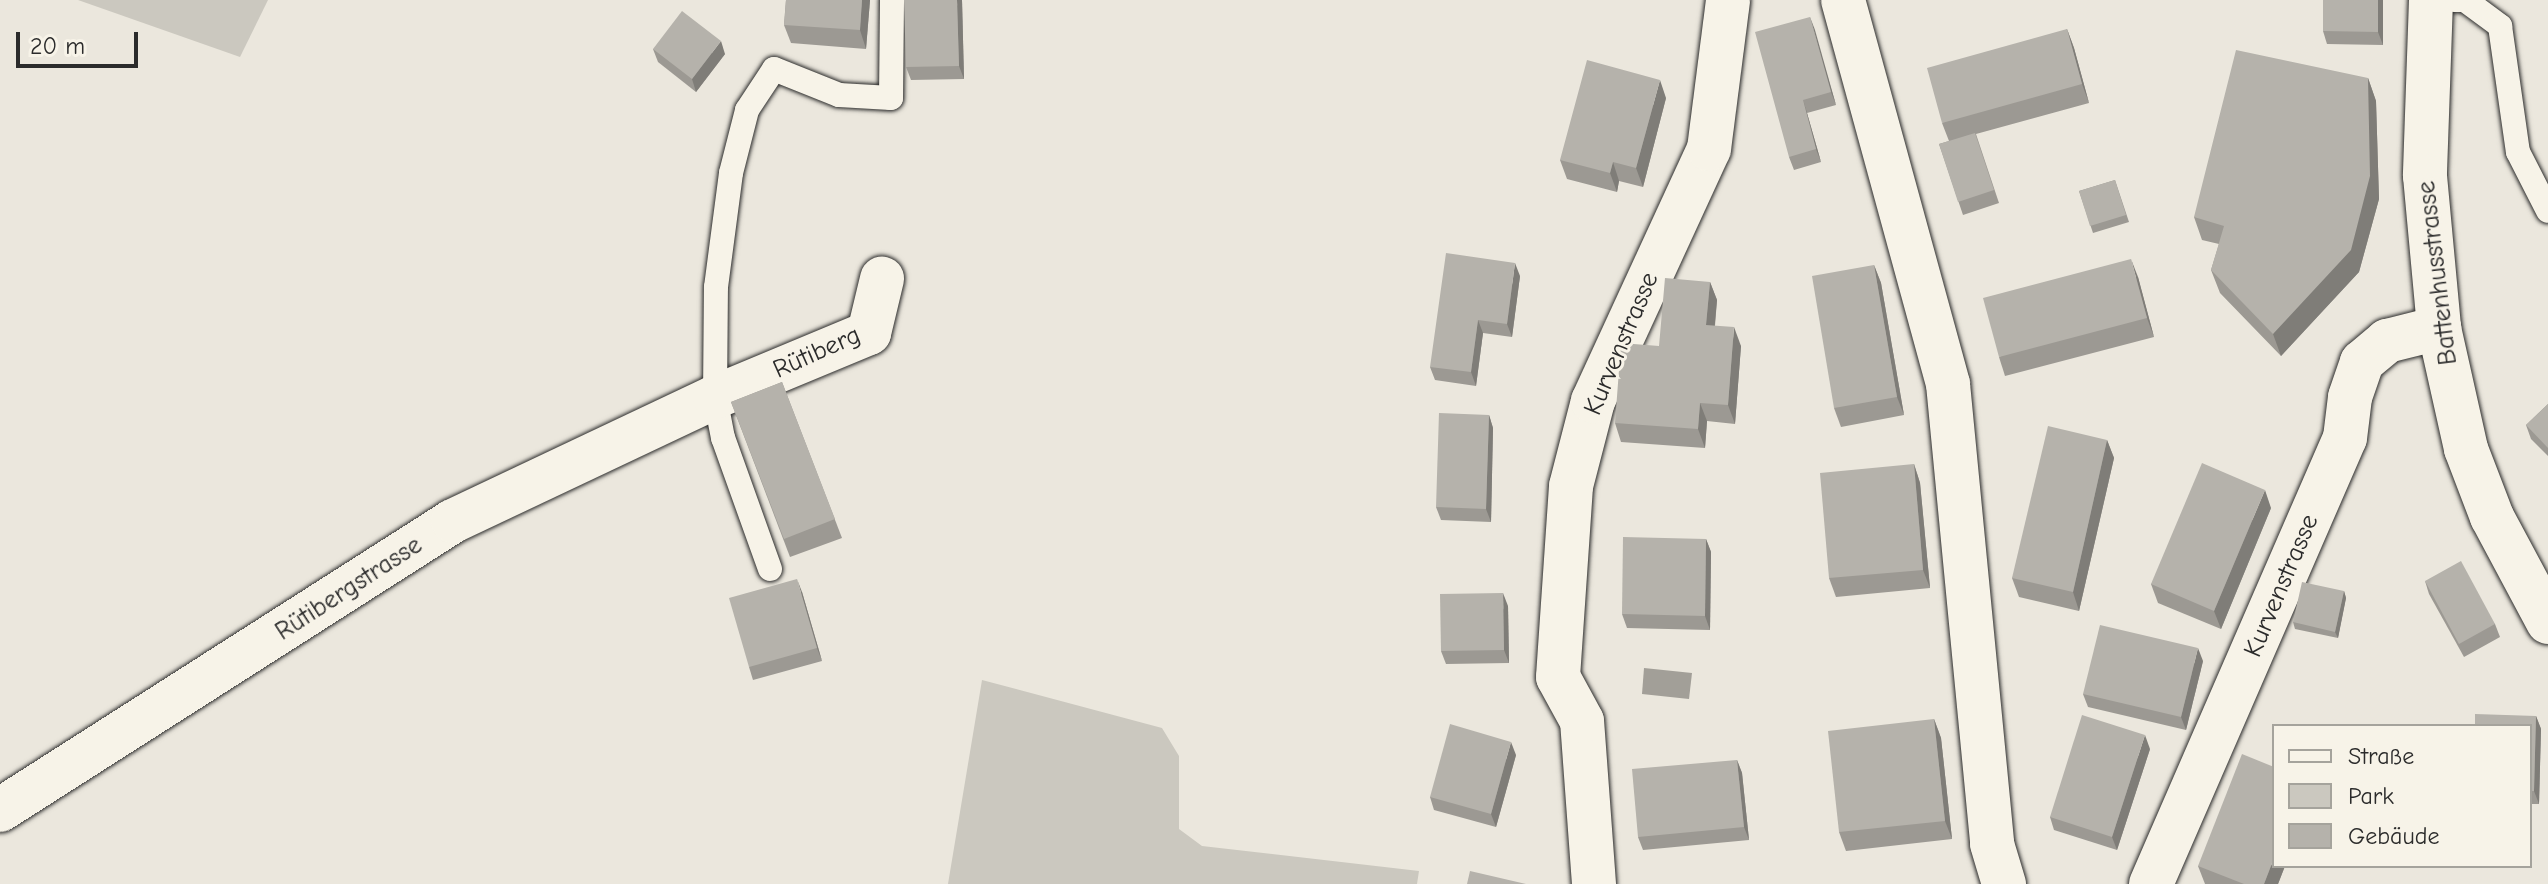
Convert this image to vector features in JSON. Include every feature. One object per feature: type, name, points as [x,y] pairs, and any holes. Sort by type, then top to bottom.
[{"type":"street","name":"Kurvenstrasse","points":[[1594,884],[1582,721],[1558,677],[1571,486],[1593,401],[1709,149],[1728,0]]},
{"type":"street","points":[[1843,0],[1948,384],[1992,844],[2004,884]]},
{"type":"street","name":"Battenhusstrasse","points":[[2431,0],[2425,176],[2439,328],[2466,449],[2492,517],[2538,578],[2548,622]]},
{"type":"street","name":"Rütiberg","points":[[715,397],[869,333],[882,279]]},
{"type":"street","name":"Kurvenstrasse","points":[[2151,884],[2345,438],[2362,362],[2387,341],[2439,328]]},
{"type":"street","name":"Rütibergstrasse","points":[[0,810],[453,521],[715,397]]},
{"type":"lane","points":[[770,569],[723,438],[715,397],[716,287],[731,173],[747,110],[774,69],[839,95],[891,98],[892,0]]},
{"type":"lane","points":[[2454,0],[2465,0],[2500,26],[2518,152],[2548,211]]},
{"type":"green space","points":[[78,0],[268,0],[240,57]]},
{"type":"green space","points":[[982,680],[1162,728],[1179,756],[1179,829],[1202,846],[1419,871],[1417,884],[948,884]]},
{"type":"shaded area","points":[[1644,668],[1692,673],[1689,699],[1642,694]]},
{"type":"building","points":[[786,0],[862,0],[860,30],[784,25]]},
{"type":"building","points":[[904,0],[957,0],[959,66],[906,67]]},
{"type":"building","points":[[2323,0],[2378,0],[2378,32],[2323,31]]},
{"type":"building","points":[[682,11],[721,41],[692,79],[653,49]]},
{"type":"building","points":[[1810,17],[1831,92],[1803,100],[1816,149],[1789,157],[1755,32]]},
{"type":"building","points":[[2067,29],[2082,84],[1942,123],[1927,68]]},
{"type":"building","points":[[2236,50],[2368,78],[2370,176],[2351,250],[2273,334],[2211,270],[2224,226],[2194,217]]},
{"type":"building","points":[[1587,60],[1660,80],[1636,168],[1613,162],[1610,173],[1560,160]]},
{"type":"building","points":[[1975,133],[1994,190],[1958,202],[1939,144]]},
{"type":"building","points":[[2115,180],[2126,215],[2090,226],[2079,191]]},
{"type":"building","points":[[1446,253],[1515,263],[1507,324],[1478,320],[1471,372],[1430,367]]},
{"type":"building","points":[[2131,259],[2147,318],[1999,357],[1983,298]]},
{"type":"building","points":[[1874,265],[1897,397],[1834,408],[1812,276]]},
{"type":"building","points":[[1665,278],[1710,282],[1706,325],[1734,327],[1728,405],[1700,403],[1698,429],[1615,423],[1621,343],[1659,346]]},
{"type":"building","points":[[782,382],[835,519],[784,539],[731,402]]},
{"type":"building","points":[[2548,404],[2548,448],[2526,425]]},
{"type":"building","points":[[1439,413],[1489,415],[1486,509],[1436,507]]},
{"type":"building","points":[[2048,426],[2107,440],[2073,592],[2012,578]]},
{"type":"building","points":[[2202,463],[2265,490],[2214,611],[2151,584]]},
{"type":"building","points":[[1914,464],[1923,570],[1829,578],[1820,473]]},
{"type":"building","points":[[1623,537],[1706,539],[1705,616],[1622,614]]},
{"type":"building","points":[[2461,561],[2495,624],[2459,644],[2425,581]]},
{"type":"building","points":[[797,579],[817,648],[749,667],[729,598]]},
{"type":"building","points":[[2302,582],[2344,591],[2335,632],[2293,622]]},
{"type":"building","points":[[1503,593],[1504,650],[1441,651],[1440,594]]},
{"type":"building","points":[[2100,625],[2198,648],[2181,717],[2083,694]]},
{"type":"building","points":[[2475,714],[2536,716],[2534,791],[2532,724],[2475,724]]},
{"type":"building","points":[[2082,715],[2145,735],[2112,837],[2050,817]]},
{"type":"building","points":[[1934,719],[1945,821],[1839,832],[1828,731]]},
{"type":"building","points":[[1450,724],[1511,742],[1491,814],[1430,797]]},
{"type":"building","points":[[2242,754],[2272,766],[2272,863],[2264,884],[2244,884],[2198,866]]},
{"type":"building","points":[[1737,760],[1744,827],[1638,837],[1632,769]]},
{"type":"building","points":[[1470,871],[1526,884],[1467,884]]}]
